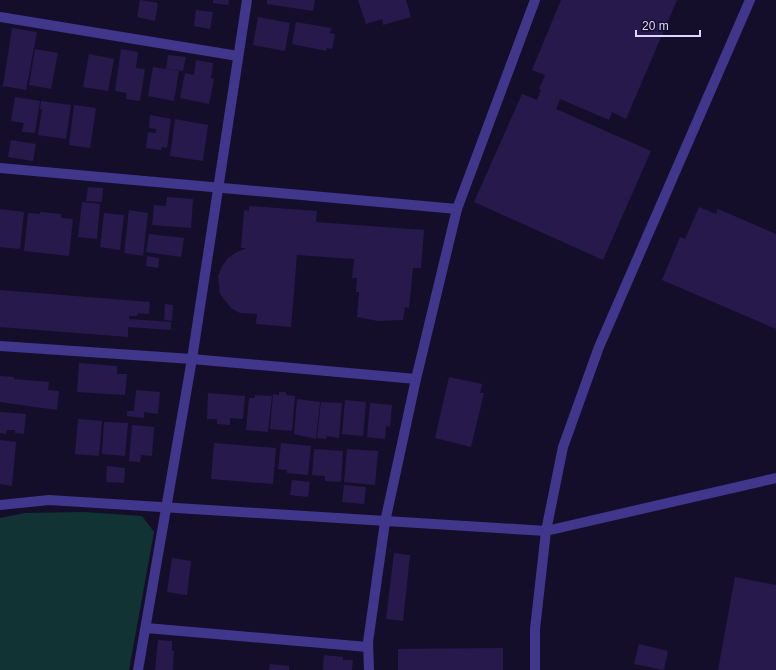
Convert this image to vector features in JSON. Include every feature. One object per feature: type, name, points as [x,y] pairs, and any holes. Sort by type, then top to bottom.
[{"type":"street","points":[[138,670],[192,359],[247,0]]},
{"type":"street","points":[[369,670],[368,647],[385,522],[416,379],[457,209],[535,0]]},
{"type":"street","points":[[534,670],[535,629],[546,531],[563,447],[600,347],[750,0]]},
{"type":"street","points":[[0,17],[238,56]]},
{"type":"street","points":[[0,168],[457,209]]},
{"type":"street","points":[[0,346],[192,359],[416,379]]},
{"type":"street","points":[[0,505],[49,500],[546,531],[776,478]]},
{"type":"street","points":[[146,628],[368,647]]},
{"type":"green space","points":[[84,512],[142,516],[154,532],[129,670],[0,670],[0,518],[25,513]]},
{"type":"building","points":[[140,0],[158,3],[155,21],[137,17]]},
{"type":"building","points":[[213,0],[229,0],[228,5],[213,3]]},
{"type":"building","points":[[267,0],[315,0],[313,11],[267,4]]},
{"type":"building","points":[[358,0],[406,0],[411,17],[383,25],[382,19],[366,24]]},
{"type":"building","points":[[561,0],[677,0],[626,119],[612,112],[609,120],[560,99],[556,109],[651,151],[603,260],[474,202],[522,94],[537,100],[541,90],[539,89],[545,75],[532,70]]},
{"type":"building","points":[[196,10],[213,12],[210,29],[194,26]]},
{"type":"building","points":[[258,17],[290,23],[285,51],[253,45]]},
{"type":"building","points":[[296,22],[331,28],[330,33],[335,34],[332,49],[327,48],[326,51],[292,44]]},
{"type":"building","points":[[12,28],[37,32],[26,90],[3,86]]},
{"type":"building","points":[[35,49],[58,53],[51,89],[29,85]]},
{"type":"building","points":[[121,49],[138,52],[136,68],[145,69],[140,101],[126,99],[127,93],[115,91]]},
{"type":"building","points":[[89,54],[114,59],[108,91],[83,87]]},
{"type":"building","points":[[168,55],[186,57],[183,71],[166,69]]},
{"type":"building","points":[[196,60],[213,63],[211,78],[214,79],[209,104],[180,98],[185,73],[194,75]]},
{"type":"building","points":[[153,67],[179,71],[174,101],[148,96]]},
{"type":"building","points":[[15,97],[40,101],[35,133],[22,132],[24,123],[11,121]]},
{"type":"building","points":[[41,101],[71,105],[66,139],[38,135],[42,109],[40,109]]},
{"type":"building","points":[[74,105],[96,108],[90,148],[69,145]]},
{"type":"building","points":[[150,115],[171,119],[167,148],[162,147],[161,150],[146,148],[148,132],[156,133],[156,129],[149,128]]},
{"type":"building","points":[[175,119],[208,125],[203,161],[170,156]]},
{"type":"building","points":[[11,140],[36,144],[33,161],[8,157]]},
{"type":"building","points":[[88,187],[103,188],[102,202],[86,201]]},
{"type":"building","points":[[167,197],[193,199],[191,228],[152,225],[154,205],[166,206]]},
{"type":"building","points":[[82,202],[100,204],[97,239],[78,237]]},
{"type":"building","points":[[249,206],[317,211],[316,222],[424,230],[421,268],[413,268],[409,308],[405,307],[403,320],[378,321],[357,317],[359,292],[356,292],[357,278],[352,278],[354,259],[297,255],[291,327],[256,324],[257,314],[240,313],[231,308],[220,294],[218,276],[222,266],[228,258],[247,248],[241,248],[244,210],[249,211]]},
{"type":"building","points":[[699,207],[716,214],[718,209],[776,234],[776,329],[662,280],[680,237],[685,239]]},
{"type":"building","points":[[0,209],[24,212],[20,249],[0,247]]},
{"type":"building","points":[[129,210],[148,213],[143,256],[124,253]]},
{"type":"building","points":[[40,212],[61,214],[61,218],[73,219],[69,256],[24,251],[28,213],[40,214]]},
{"type":"building","points":[[104,213],[124,215],[120,250],[100,247]]},
{"type":"building","points":[[149,234],[184,238],[181,257],[146,252]]},
{"type":"building","points":[[147,256],[159,258],[158,268],[146,266]]},
{"type":"building","points":[[0,290],[150,302],[149,314],[138,313],[137,316],[129,316],[129,319],[171,322],[171,330],[128,327],[128,337],[0,327]]},
{"type":"building","points":[[165,304],[173,305],[172,321],[164,320]]},
{"type":"building","points":[[79,363],[117,366],[117,374],[127,374],[125,395],[77,392]]},
{"type":"building","points":[[0,376],[14,377],[14,379],[49,382],[48,390],[59,391],[57,410],[0,402]]},
{"type":"building","points":[[449,377],[482,384],[480,393],[484,393],[471,447],[435,438]]},
{"type":"building","points":[[136,390],[160,392],[158,414],[144,412],[144,418],[127,416],[127,411],[134,411]]},
{"type":"building","points":[[279,392],[286,392],[286,395],[295,396],[292,431],[270,429],[273,394],[279,395]]},
{"type":"building","points":[[208,393],[245,396],[243,419],[230,418],[230,425],[217,424],[217,419],[207,419]]},
{"type":"building","points":[[255,395],[272,396],[268,432],[246,430],[249,398],[255,398]]},
{"type":"building","points":[[297,399],[320,402],[316,439],[294,434]]},
{"type":"building","points":[[345,400],[366,402],[363,436],[342,434]]},
{"type":"building","points":[[321,402],[342,403],[339,438],[327,436],[326,439],[317,438]]},
{"type":"building","points":[[370,403],[392,405],[390,427],[386,426],[385,439],[367,437]]},
{"type":"building","points":[[0,412],[26,414],[24,434],[15,433],[15,430],[7,430],[6,434],[0,433]]},
{"type":"building","points":[[78,419],[102,421],[99,456],[75,454]]},
{"type":"building","points":[[104,422],[128,423],[125,456],[102,454]]},
{"type":"building","points":[[132,425],[154,427],[152,456],[141,455],[140,462],[129,461]]},
{"type":"building","points":[[0,440],[16,442],[12,486],[0,484]]},
{"type":"building","points":[[214,443],[276,448],[273,484],[211,479]]},
{"type":"building","points":[[281,443],[311,446],[308,475],[287,473],[287,470],[278,469]]},
{"type":"building","points":[[314,449],[343,451],[341,482],[325,481],[325,476],[312,475]]},
{"type":"building","points":[[347,449],[378,451],[375,485],[344,482]]},
{"type":"building","points":[[107,466],[125,468],[124,483],[106,482]]},
{"type":"building","points":[[292,480],[310,482],[308,497],[290,495]]},
{"type":"building","points":[[344,485],[366,487],[364,504],[342,502]]},
{"type":"building","points":[[394,553],[410,555],[403,621],[386,619]]},
{"type":"building","points":[[172,558],[191,561],[187,595],[167,592]]},
{"type":"building","points":[[735,577],[776,585],[776,670],[718,670]]},
{"type":"building","points":[[158,640],[172,641],[172,651],[174,651],[173,670],[155,670]]},
{"type":"building","points":[[639,644],[668,651],[664,670],[634,664]]},
{"type":"building","points":[[503,648],[503,670],[398,670],[398,649]]},
{"type":"building","points":[[324,655],[343,657],[343,660],[353,660],[352,670],[323,670]]},
{"type":"building","points":[[270,664],[289,666],[289,670],[269,670]]}]
